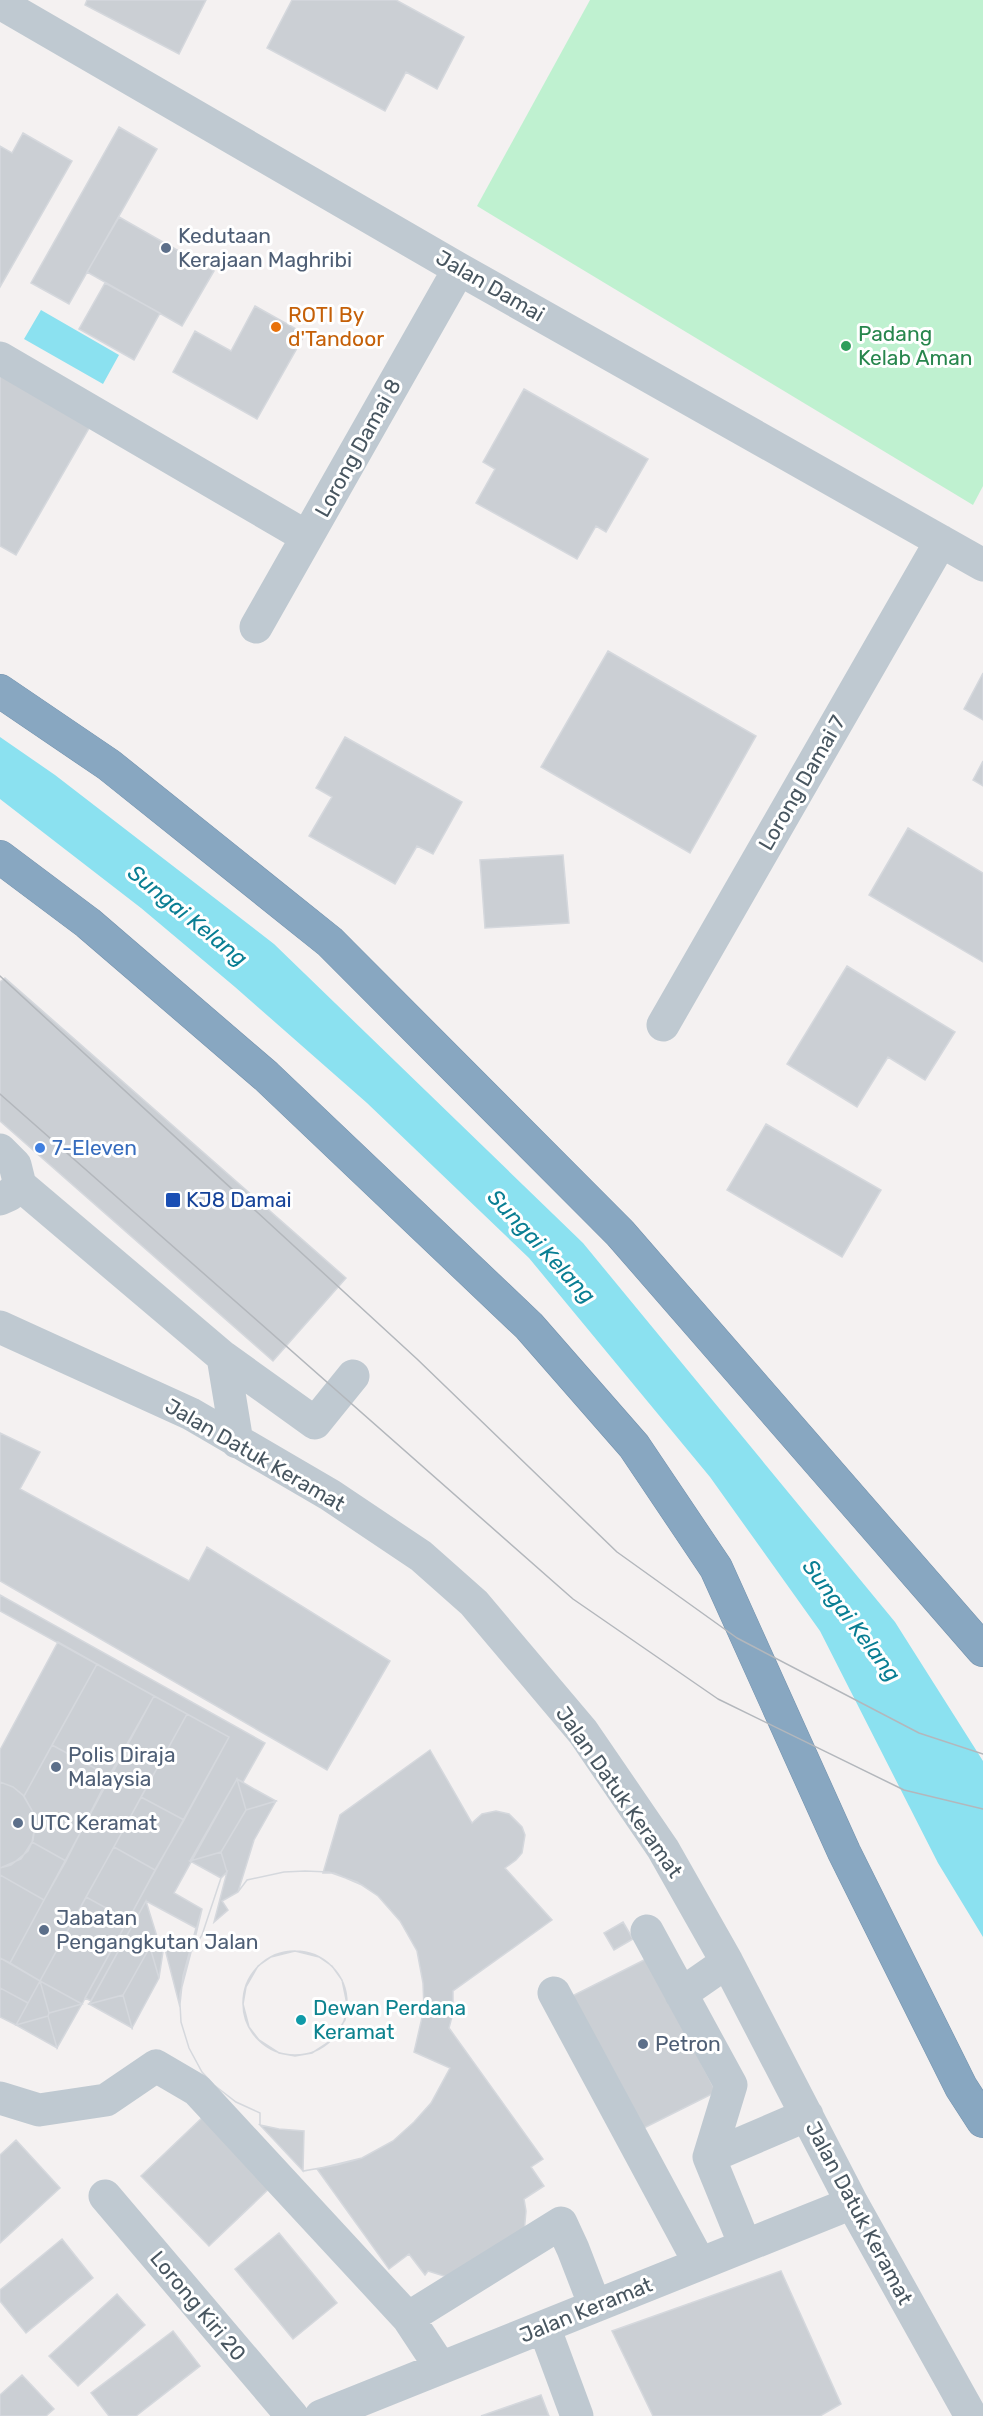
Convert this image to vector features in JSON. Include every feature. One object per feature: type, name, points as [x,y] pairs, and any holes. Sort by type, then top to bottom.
[{"type":"highway","points":[[0,691],[109,765],[330,942],[620,1233],[983,1650]]},
{"type":"highway","points":[[0,857],[87,923],[266,1076],[529,1326],[634,1446],[716,1568],[844,1852],[961,2087],[983,2121]]},
{"type":"street","name":"Jalan Damai","points":[[0,3],[459,268],[983,565]]},
{"type":"street","name":"Lorong Damai 8","points":[[256,627],[459,268]]},
{"type":"street","points":[[0,358],[307,537]]},
{"type":"street","name":"Lorong Damai 7","points":[[663,1025],[941,541]]},
{"type":"street","points":[[0,1150],[15,1165],[10,1192],[223,1357],[315,1423],[353,1376]]},
{"type":"street","name":"Jalan Datuk Keramat","points":[[0,1327],[190,1414],[330,1495],[421,1556],[474,1603],[583,1732],[663,1849],[727,1962],[852,2203],[971,2416]]},
{"type":"street","points":[[223,1357],[237,1442]]},
{"type":"street","points":[[646,1931],[731,2085],[709,2157],[745,2245]]},
{"type":"street","points":[[681,1994],[727,1962]]},
{"type":"street","points":[[554,1993],[700,2264]]},
{"type":"street","points":[[0,2098],[39,2110],[106,2100],[156,2066],[196,2090],[408,2318],[441,2368]]},
{"type":"street","points":[[709,2157],[807,2115]]},
{"type":"street","name":"Lorong Kiri 20","points":[[105,2196],[292,2416]]},
{"type":"street","name":"Jalan Keramat","points":[[321,2416],[852,2203]]},
{"type":"street","points":[[408,2318],[561,2223],[595,2307]]},
{"type":"street","points":[[544,2327],[578,2416]]},
{"type":"green space","name":"Padang Kelab Aman","points":[[590,0],[983,0],[983,486],[973,505],[477,206]]},
{"type":"water","points":[[41,310],[119,355],[103,384],[24,339]]},
{"type":"water","name":"Sungai Kelang","points":[[0,737],[55,775],[274,944],[583,1243],[895,1622],[983,1761],[983,1937],[938,1863],[820,1631],[710,1477],[529,1258],[367,1103],[141,908],[0,799]]},
{"type":"building","points":[[87,0],[206,0],[179,54],[85,5]]},
{"type":"building","points":[[292,0],[396,0],[464,37],[437,89],[406,72],[385,111],[267,48]]},
{"type":"building","points":[[119,127],[157,149],[69,304],[31,283]]},
{"type":"building","points":[[23,133],[72,161],[0,287],[0,146],[12,153]]},
{"type":"building","points":[[119,217],[214,271],[182,326],[87,272]]},
{"type":"building","points":[[105,283],[160,313],[134,360],[79,329]]},
{"type":"building","points":[[255,306],[305,334],[257,419],[173,372],[195,331],[231,351]]},
{"type":"building","points":[[0,370],[92,423],[16,555],[0,546]]},
{"type":"building","points":[[524,389],[648,459],[606,532],[596,526],[577,559],[476,503],[495,469],[483,462]]},
{"type":"building","points":[[608,651],[756,736],[690,853],[541,767]]},
{"type":"building","points":[[983,673],[983,720],[964,709]]},
{"type":"building","points":[[345,737],[462,802],[433,854],[417,846],[395,884],[309,836],[332,797],[316,788]]},
{"type":"building","points":[[983,761],[983,786],[973,780]]},
{"type":"building","points":[[908,828],[983,873],[983,962],[869,895]]},
{"type":"building","points":[[563,855],[569,923],[485,928],[480,860]]},
{"type":"building","points":[[847,966],[955,1032],[925,1080],[888,1057],[857,1107],[787,1064]]},
{"type":"building","name":"KJ8 Damai","points":[[5,978],[346,1278],[273,1361],[0,1121],[0,982]]},
{"type":"building","points":[[766,1124],[881,1190],[842,1257],[727,1190]]},
{"type":"building","points":[[0,1433],[40,1452],[20,1489],[189,1581],[207,1547],[390,1661],[327,1770],[0,1581]]},
{"type":"building","points":[[0,1595],[265,1743],[243,1782],[237,1779],[174,1893],[202,1909],[183,1976],[196,1928],[146,1901],[91,2001],[85,1998],[229,1737],[0,1611]]},
{"type":"building","points":[[58,1642],[97,1664],[24,1796],[13,1787],[0,1782],[0,1750]]},
{"type":"building","points":[[97,1664],[154,1696],[109,1776],[52,1745]]},
{"type":"building","points":[[154,1696],[187,1714],[40,1981],[10,1963]]},
{"type":"building","points":[[187,1714],[229,1737],[184,1820],[141,1797]]},
{"type":"building","points":[[52,1745],[109,1776],[66,1861],[32,1842],[35,1826],[34,1814],[24,1796]]},
{"type":"building","points":[[430,1750],[472,1823],[482,1814],[496,1811],[509,1814],[522,1827],[525,1835],[522,1853],[505,1868],[552,1920],[453,1991],[453,2013],[449,2028],[543,2159],[531,2167],[544,2186],[524,2199],[526,2211],[524,2233],[447,2277],[428,2271],[425,2275],[409,2254],[389,2269],[317,2169],[362,2158],[393,2141],[431,2103],[450,2068],[414,2052],[424,2009],[423,1983],[417,1951],[400,1921],[378,1896],[362,1885],[334,1873],[323,1873],[340,1815]]},
{"type":"building","points":[[237,1779],[256,1790],[276,1801],[246,1810]]},
{"type":"building","points":[[237,1779],[246,1810],[221,1852],[190,1861]]},
{"type":"building","name":"UTC Keramat","points":[[0,1782],[13,1787],[23,1795],[34,1814],[35,1826],[33,1840],[28,1851],[11,1865],[0,1868]]},
{"type":"building","points":[[141,1797],[184,1820],[155,1870],[114,1847]]},
{"type":"building","points":[[276,1801],[254,1840],[238,1892],[222,1901],[228,1910],[214,1922],[227,1872],[221,1852],[246,1810]]},
{"type":"building","points":[[32,1842],[66,1861],[44,1900],[0,1875],[0,1868],[21,1859]]},
{"type":"building","points":[[114,1847],[155,1870],[128,1920],[86,1897]]},
{"type":"building","points":[[221,1852],[227,1872],[221,1878],[190,1861]]},
{"type":"building","name":"Dewan Perdana Keramat","points":[[227,1872],[214,1922],[228,1910],[222,1901],[238,1892],[247,1880],[284,1872],[329,1872],[357,1882],[378,1896],[400,1921],[417,1951],[423,1983],[424,2009],[414,2052],[450,2068],[431,2103],[393,2141],[362,2158],[303,2171],[304,2131],[260,2125],[260,2113],[236,2102],[214,2085],[202,2072],[189,2048],[181,2022],[183,1976],[202,1909],[192,1951],[202,1935],[221,1878]],"holes":[[[295,1951],[319,1957],[332,1966],[342,1980],[347,2004],[345,2020],[332,2040],[312,2053],[295,2056],[279,2053],[259,2040],[249,2027],[243,2004],[246,1987],[258,1966],[271,1957]]]},
{"type":"building","name":"Dewan Perdana Keramat","points":[[227,1872],[214,1922],[228,1910],[222,1901],[238,1892],[247,1880],[284,1872],[329,1872],[357,1882],[378,1896],[400,1921],[417,1951],[423,1983],[424,2009],[414,2052],[450,2068],[431,2103],[393,2141],[362,2158],[303,2171],[304,2131],[260,2125],[260,2113],[236,2102],[214,2085],[202,2072],[189,2048],[181,2022],[180,2004],[183,1976],[202,1909],[192,1951],[202,1935],[221,1878]]},
{"type":"building","points":[[0,1875],[44,1900],[10,1963],[0,1958]]},
{"type":"building","points":[[86,1897],[128,1920],[82,2004],[40,1981]]},
{"type":"building","points":[[146,1901],[159,1943],[150,1947],[123,1995],[89,2004]]},
{"type":"building","points":[[623,1922],[633,1939],[614,1950],[604,1933]]},
{"type":"building","points":[[195,1937],[180,1994],[180,2007],[164,1945]]},
{"type":"building","points":[[159,1943],[164,1945],[159,1978],[150,1947]]},
{"type":"building","points":[[150,1947],[159,1978],[132,2028],[123,1995]]},
{"type":"building","points":[[295,1951],[315,1955],[332,1966],[343,1983],[347,2003],[343,2023],[332,2040],[315,2051],[295,2055],[275,2051],[258,2040],[247,2023],[243,2003],[247,1983],[258,1966],[275,1955]]},
{"type":"building","points":[[0,1958],[40,1981],[28,2003],[0,1988]]},
{"type":"building","name":"Petron","points":[[648,1958],[716,2092],[638,2131],[570,1997]]},
{"type":"building","points":[[40,1981],[82,2004],[49,2013]]},
{"type":"building","points":[[40,1981],[48,2016],[16,2025]]},
{"type":"building","points":[[0,1988],[28,2003],[16,2025],[0,2017]]},
{"type":"building","points":[[123,1995],[132,2028],[89,2004]]},
{"type":"building","points":[[82,2004],[57,2048],[49,2013]]},
{"type":"building","points":[[48,2016],[57,2048],[16,2025]]},
{"type":"building","points":[[207,2113],[275,2183],[209,2246],[141,2176]]},
{"type":"building","points":[[260,2125],[304,2131],[303,2171]]},
{"type":"building","points":[[16,2140],[60,2188],[0,2243],[0,2155]]},
{"type":"building","points":[[279,2233],[337,2303],[293,2339],[235,2269]]},
{"type":"building","points":[[62,2239],[93,2278],[26,2333],[0,2301],[0,2290]]},
{"type":"building","points":[[781,2271],[841,2404],[820,2416],[653,2416],[612,2331]]},
{"type":"building","points":[[117,2294],[145,2325],[78,2386],[49,2356]]},
{"type":"building","points":[[173,2331],[200,2366],[136,2416],[109,2416],[91,2393]]},
{"type":"building","points":[[22,2375],[54,2409],[46,2416],[0,2416],[0,2395]]},
{"type":"building","points":[[541,2395],[549,2416],[481,2416]]},
{"type":"tram line","points":[[0,976],[417,1359],[617,1552],[737,1638],[919,1733],[983,1754]]},
{"type":"tram line","points":[[0,1094],[573,1599],[718,1699],[904,1790],[983,1809]]},
{"type":"place","name":"Kedutaan Kerajaan Maghribi","points":[[166,248]]},
{"type":"place","name":"ROTI By d'Tandoor","points":[[276,327]]},
{"type":"place","name":"Padang Kelab Aman","points":[[846,346]]},
{"type":"place","name":"7-Eleven","points":[[40,1148]]},
{"type":"place","name":"KJ8 Damai","points":[[173,1200]]},
{"type":"place","name":"Polis Diraja Malaysia","points":[[56,1767]]},
{"type":"place","name":"UTC Keramat","points":[[18,1823]]},
{"type":"place","name":"Jabatan Pengangkutan Jalan","points":[[44,1930]]},
{"type":"place","name":"Dewan Perdana Keramat","points":[[301,2020]]},
{"type":"place","name":"Petron","points":[[643,2044]]}]
